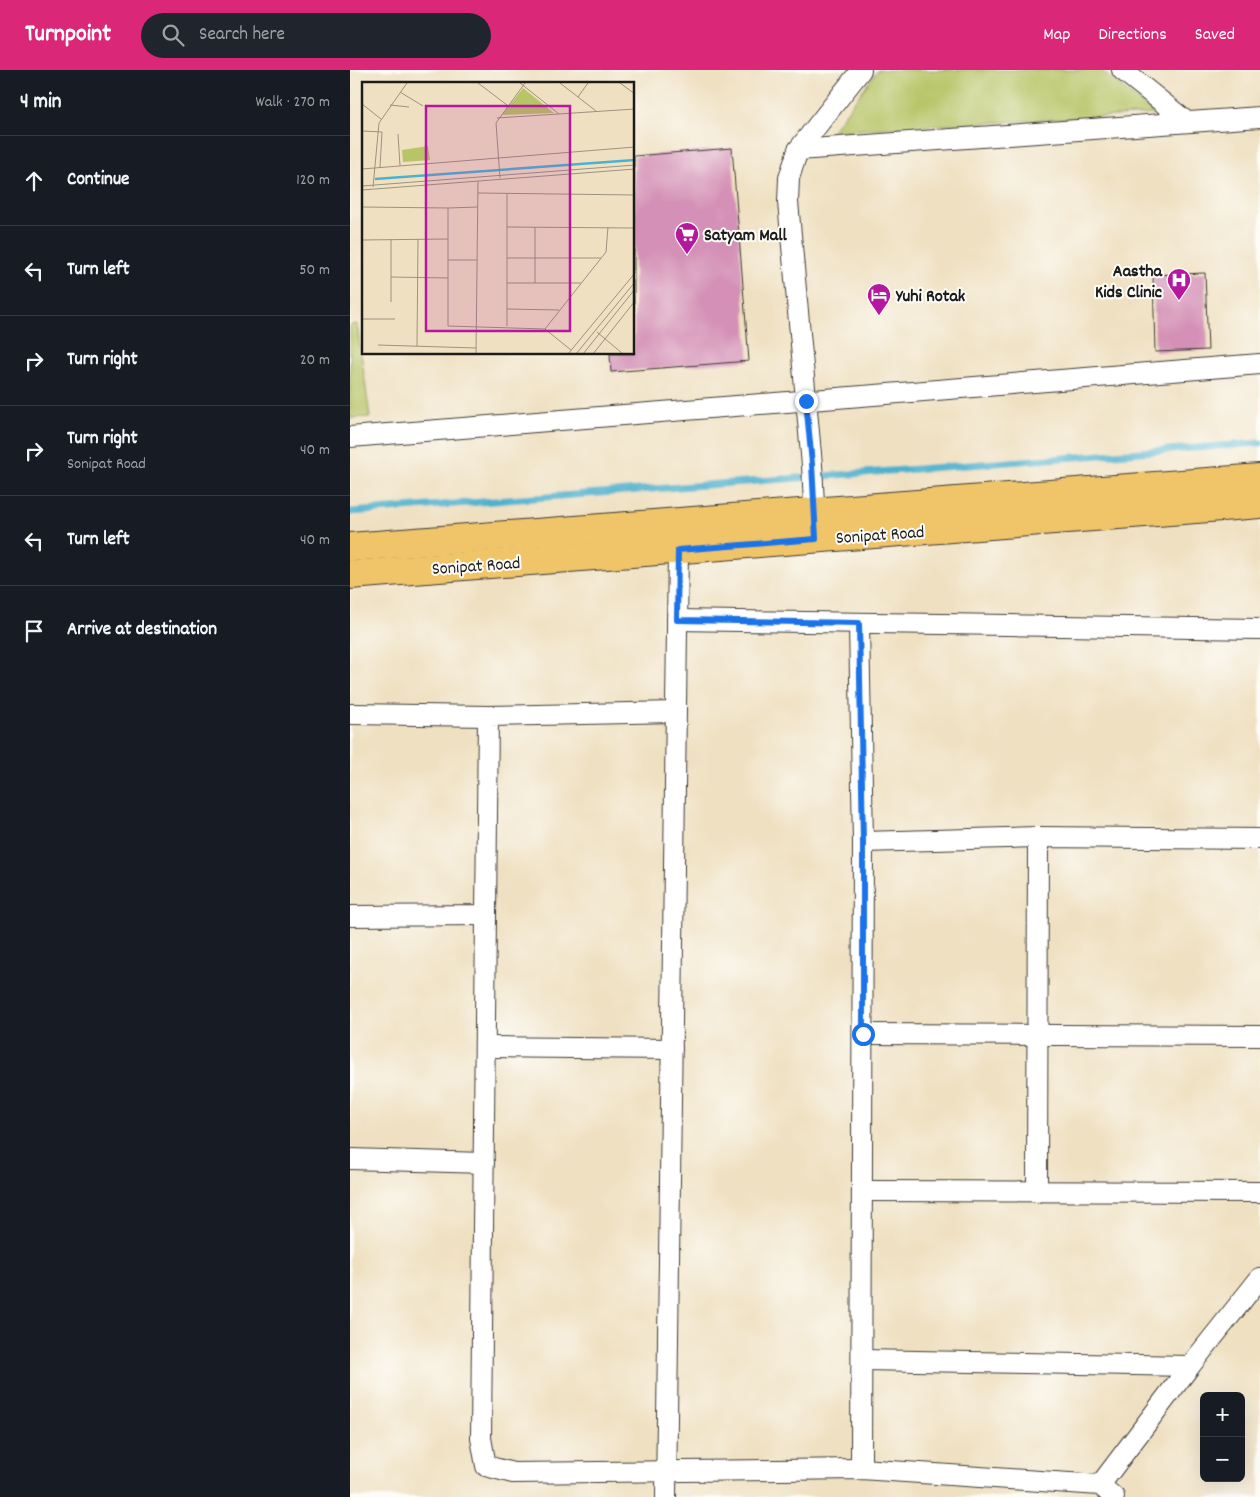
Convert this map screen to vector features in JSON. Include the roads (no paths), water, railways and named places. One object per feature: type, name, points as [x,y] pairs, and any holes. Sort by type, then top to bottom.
[{"type":"main road","name":"Sonipat Road","points":[[350,548],[814,502],[1260,478]]},
{"type":"main road","name":"Sonipat Road","points":[[350,575],[1260,504]]},
{"type":"street","points":[[816,539],[812,464],[788,202],[789,178],[798,150],[860,70]]},
{"type":"street","points":[[1122,70],[1187,122]]},
{"type":"street","points":[[798,150],[1260,116]]},
{"type":"street","points":[[350,437],[1260,364]]},
{"type":"street","points":[[666,1497],[678,550]]},
{"type":"street","points":[[677,620],[1260,629]]},
{"type":"street","points":[[859,623],[863,842],[862,1469]]},
{"type":"street","points":[[350,714],[488,716],[676,712]]},
{"type":"street","points":[[488,716],[481,1438],[486,1466],[514,1473],[862,1469],[1107,1491],[1190,1366],[1260,1278]]},
{"type":"street","points":[[863,842],[1038,837],[1260,839]]},
{"type":"street","points":[[1037,1192],[1038,837]]},
{"type":"street","points":[[350,916],[486,915]]},
{"type":"street","points":[[863,1034],[1260,1036]]},
{"type":"street","points":[[485,1047],[672,1049]]},
{"type":"street","points":[[350,1159],[484,1163]]},
{"type":"street","points":[[862,1192],[1260,1192]]},
{"type":"street","points":[[863,1360],[1190,1366]]},
{"type":"waterway","points":[[350,512],[1260,443]]},
{"type":"place","name":"Satyam Mall","points":[[687,255]]},
{"type":"place","name":"Aastha Kids Clinic","points":[[1179,301]]},
{"type":"place","name":"Yuhi Rotak","points":[[879,316]]}]
